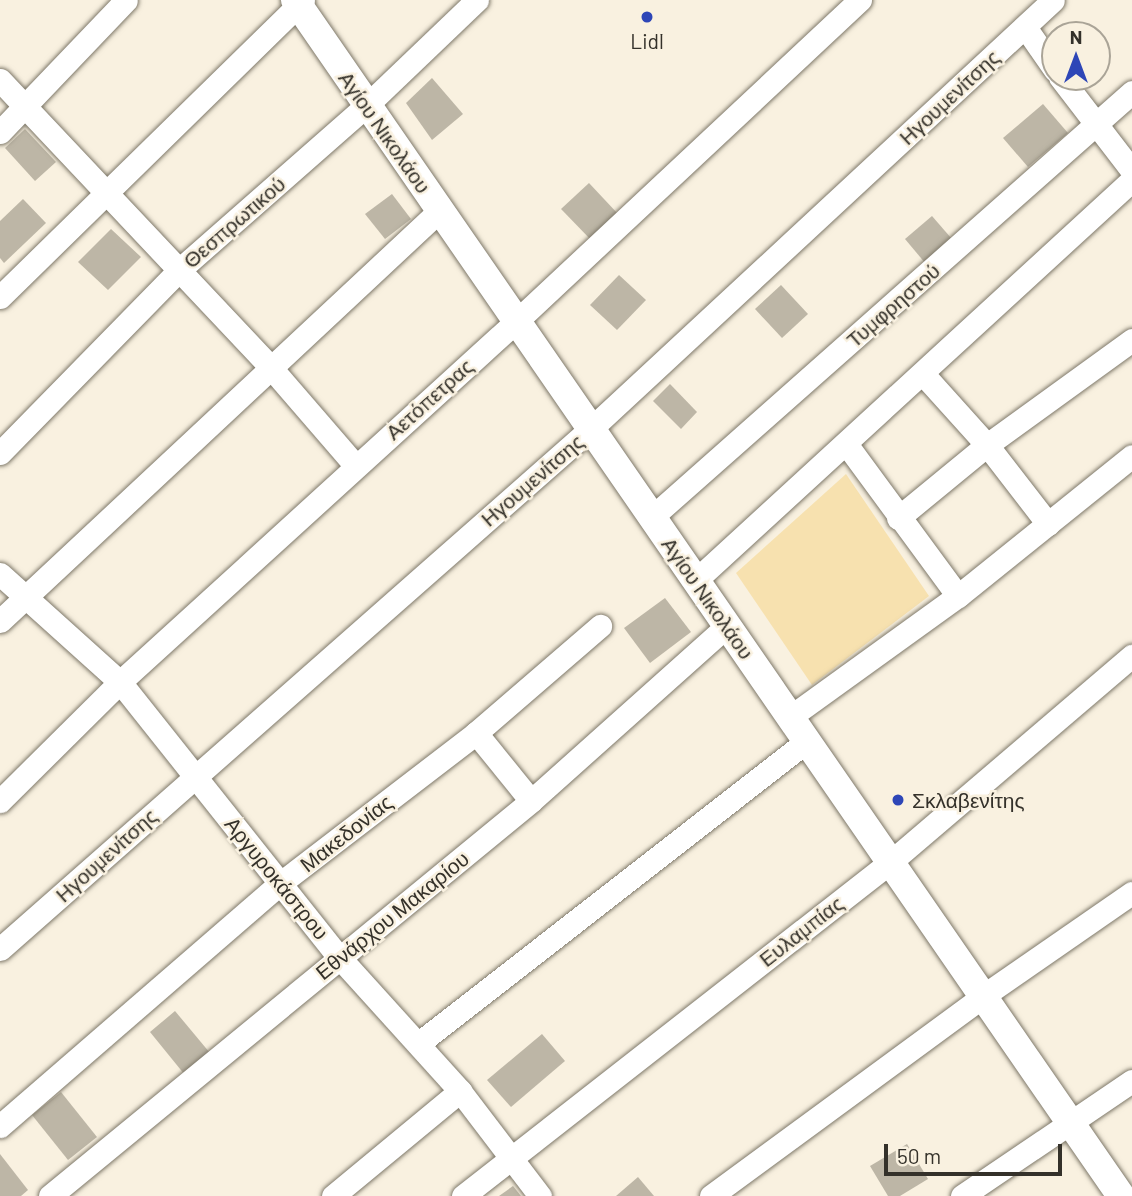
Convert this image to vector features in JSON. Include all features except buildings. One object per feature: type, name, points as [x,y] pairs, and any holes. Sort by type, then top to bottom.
[{"type":"street","points":[[0,132],[126,0]]},
{"type":"street","name":"Θεσπρωτικού","points":[[0,453],[178,271],[367,105],[477,0]]},
{"type":"street","name":"Αετόπετρας","points":[[0,801],[120,682],[516,321],[860,0]]},
{"type":"street","name":"Ηγουμενίτσης","points":[[0,949],[591,429],[1053,0]]},
{"type":"street","points":[[0,297],[298,2]]},
{"type":"street","name":"Αγίου Νικολάου","points":[[298,2],[1121,1196]]},
{"type":"street","points":[[1025,27],[1041,50]]},
{"type":"street","points":[[0,80],[272,369],[355,465]]},
{"type":"street","points":[[1070,91],[1095,127],[1132,171]]},
{"type":"street","name":"Τυμφρηστού","points":[[652,517],[1132,92]]},
{"type":"street","points":[[696,580],[1132,180]]},
{"type":"street","points":[[0,621],[440,210]]},
{"type":"street","points":[[898,518],[987,445],[1132,340]]},
{"type":"street","points":[[923,374],[987,445],[1048,524]]},
{"type":"street","points":[[846,445],[958,596]]},
{"type":"street","points":[[790,717],[958,596],[1132,457]]},
{"type":"street","name":"Αργυροκάστρου","points":[[0,574],[120,682],[340,957],[460,1091],[540,1196]]},
{"type":"street","name":"Μακεδονίας","points":[[0,1126],[282,882],[476,733],[600,626]]},
{"type":"street","name":"Εθνάρχου Μακαρίου","points":[[50,1196],[531,801],[727,626]]},
{"type":"street","name":"Ευλαμπίας","points":[[463,1196],[890,862],[1132,656]]},
{"type":"street","points":[[476,733],[531,801]]},
{"type":"street","points":[[419,1043],[807,741]]},
{"type":"street","points":[[711,1196],[983,996],[1132,893]]},
{"type":"street","points":[[962,1196],[1132,1081]]},
{"type":"street","points":[[333,1196],[460,1091]]},
{"type":"shaded area","points":[[846,474],[929,596],[812,685],[736,573]]},
{"type":"place","name":"Lidl","points":[[647,17]]},
{"type":"place","name":"Σκλαβενίτης","points":[[898,800]]}]
